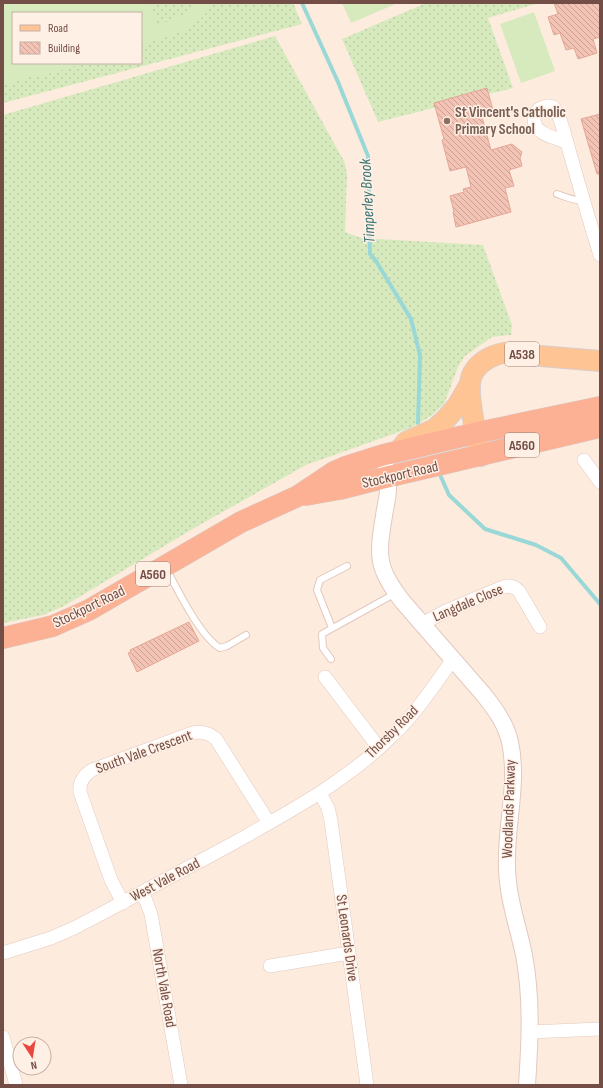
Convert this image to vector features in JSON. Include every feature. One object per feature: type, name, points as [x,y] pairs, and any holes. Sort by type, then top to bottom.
[{"type":"highway","name":"A560","points":[[476,433],[600,407]]},
{"type":"highway","name":"A560","points":[[481,456],[600,427]]},
{"type":"highway","name":"Stockport Road","points":[[3,638],[64,622],[90,610],[166,567],[240,522],[298,496],[334,472],[390,454],[476,433]]},
{"type":"highway","name":"Stockport Road","points":[[298,496],[340,489],[481,456]]},
{"type":"main road","name":"A538","points":[[481,456],[470,402],[470,384],[471,377],[476,369],[489,358],[496,354],[514,353],[600,361]]},
{"type":"main road","points":[[390,454],[406,442],[435,429],[446,420],[458,405],[470,384]]},
{"type":"street","points":[[567,142],[599,251]]},
{"type":"street","name":"Woodlands Parkway","points":[[390,454],[387,477],[388,491],[380,538],[380,556],[383,571],[396,593],[493,707],[506,727],[510,742],[512,781],[507,867],[511,903],[526,970],[530,1010],[527,1085]]},
{"type":"street","points":[[584,460],[600,482]]},
{"type":"street","name":"Langdale Close","points":[[422,624],[446,610],[503,587],[510,586],[515,587],[519,591],[540,627]]},
{"type":"street","name":"Thorsby Road","points":[[320,794],[379,748],[411,716],[453,659]]},
{"type":"street","points":[[325,677],[379,748]]},
{"type":"street","name":"South Vale Crescent","points":[[123,903],[111,880],[80,792],[80,785],[84,776],[92,770],[192,733],[201,732],[209,734],[216,739],[269,823]]},
{"type":"street","name":"West Vale Road","points":[[3,953],[63,933],[123,903],[320,794]]},
{"type":"street","name":"St Leonards Drive","points":[[320,794],[328,808],[331,821],[367,1085]]},
{"type":"street","name":"North Vale Road","points":[[142,893],[151,914],[181,1085]]},
{"type":"street","points":[[270,966],[349,953]]},
{"type":"street","points":[[530,1032],[600,1029]]},
{"type":"street","points":[[3,1036],[16,1085]]},
{"type":"lane","points":[[557,194],[570,199],[583,200]]},
{"type":"lane","points":[[332,628],[317,590],[320,580],[347,566]]},
{"type":"lane","points":[[166,567],[181,597],[194,618],[214,644],[220,648],[227,646],[246,635]]},
{"type":"lane","points":[[331,659],[323,648],[322,634],[396,593]]},
{"type":"green space","points":[[3,3],[293,3],[302,24],[3,103]]},
{"type":"green space","points":[[3,3],[150,3],[157,25],[179,17],[197,3],[214,3],[207,13],[191,26],[173,35],[142,44],[142,12],[12,12],[12,64],[80,64],[53,73],[29,77],[3,85]]},
{"type":"green space","points":[[342,3],[398,3],[351,23]]},
{"type":"green space","points":[[426,3],[539,3],[488,18],[513,88],[378,122],[342,39]]},
{"type":"green space","points":[[534,12],[555,71],[521,83],[500,24]]},
{"type":"green space","points":[[275,36],[345,163],[347,175],[345,232],[361,238],[483,245],[512,325],[511,335],[492,337],[465,356],[458,367],[444,404],[431,416],[410,428],[306,465],[196,527],[64,606],[43,615],[3,623],[3,115]]},
{"type":"building","points":[[554,3],[600,3],[600,37],[593,39],[597,53],[578,59],[574,48],[566,50],[560,33],[554,35],[548,17],[558,14]]},
{"type":"building","points":[[487,88],[494,114],[482,117],[491,150],[512,144],[522,152],[520,158],[522,166],[509,170],[514,186],[505,188],[511,212],[456,227],[450,196],[464,192],[463,189],[471,187],[466,167],[450,171],[442,140],[444,139],[434,103]]},
{"type":"building","points":[[600,114],[600,174],[597,174],[581,119]]},
{"type":"building","points":[[189,622],[199,641],[137,672],[128,653],[131,652],[130,650]]},
{"type":"waterway","name":"Timperley Brook","points":[[302,3],[338,82],[368,156],[370,254],[376,261],[411,319],[420,355],[418,423]]},
{"type":"waterway","name":"Timperley Brook","points":[[441,477],[449,495],[485,529],[536,545],[561,558],[600,604]]},
{"type":"place","name":"St Vincent's Catholic Primary School","points":[[447,121]]}]
